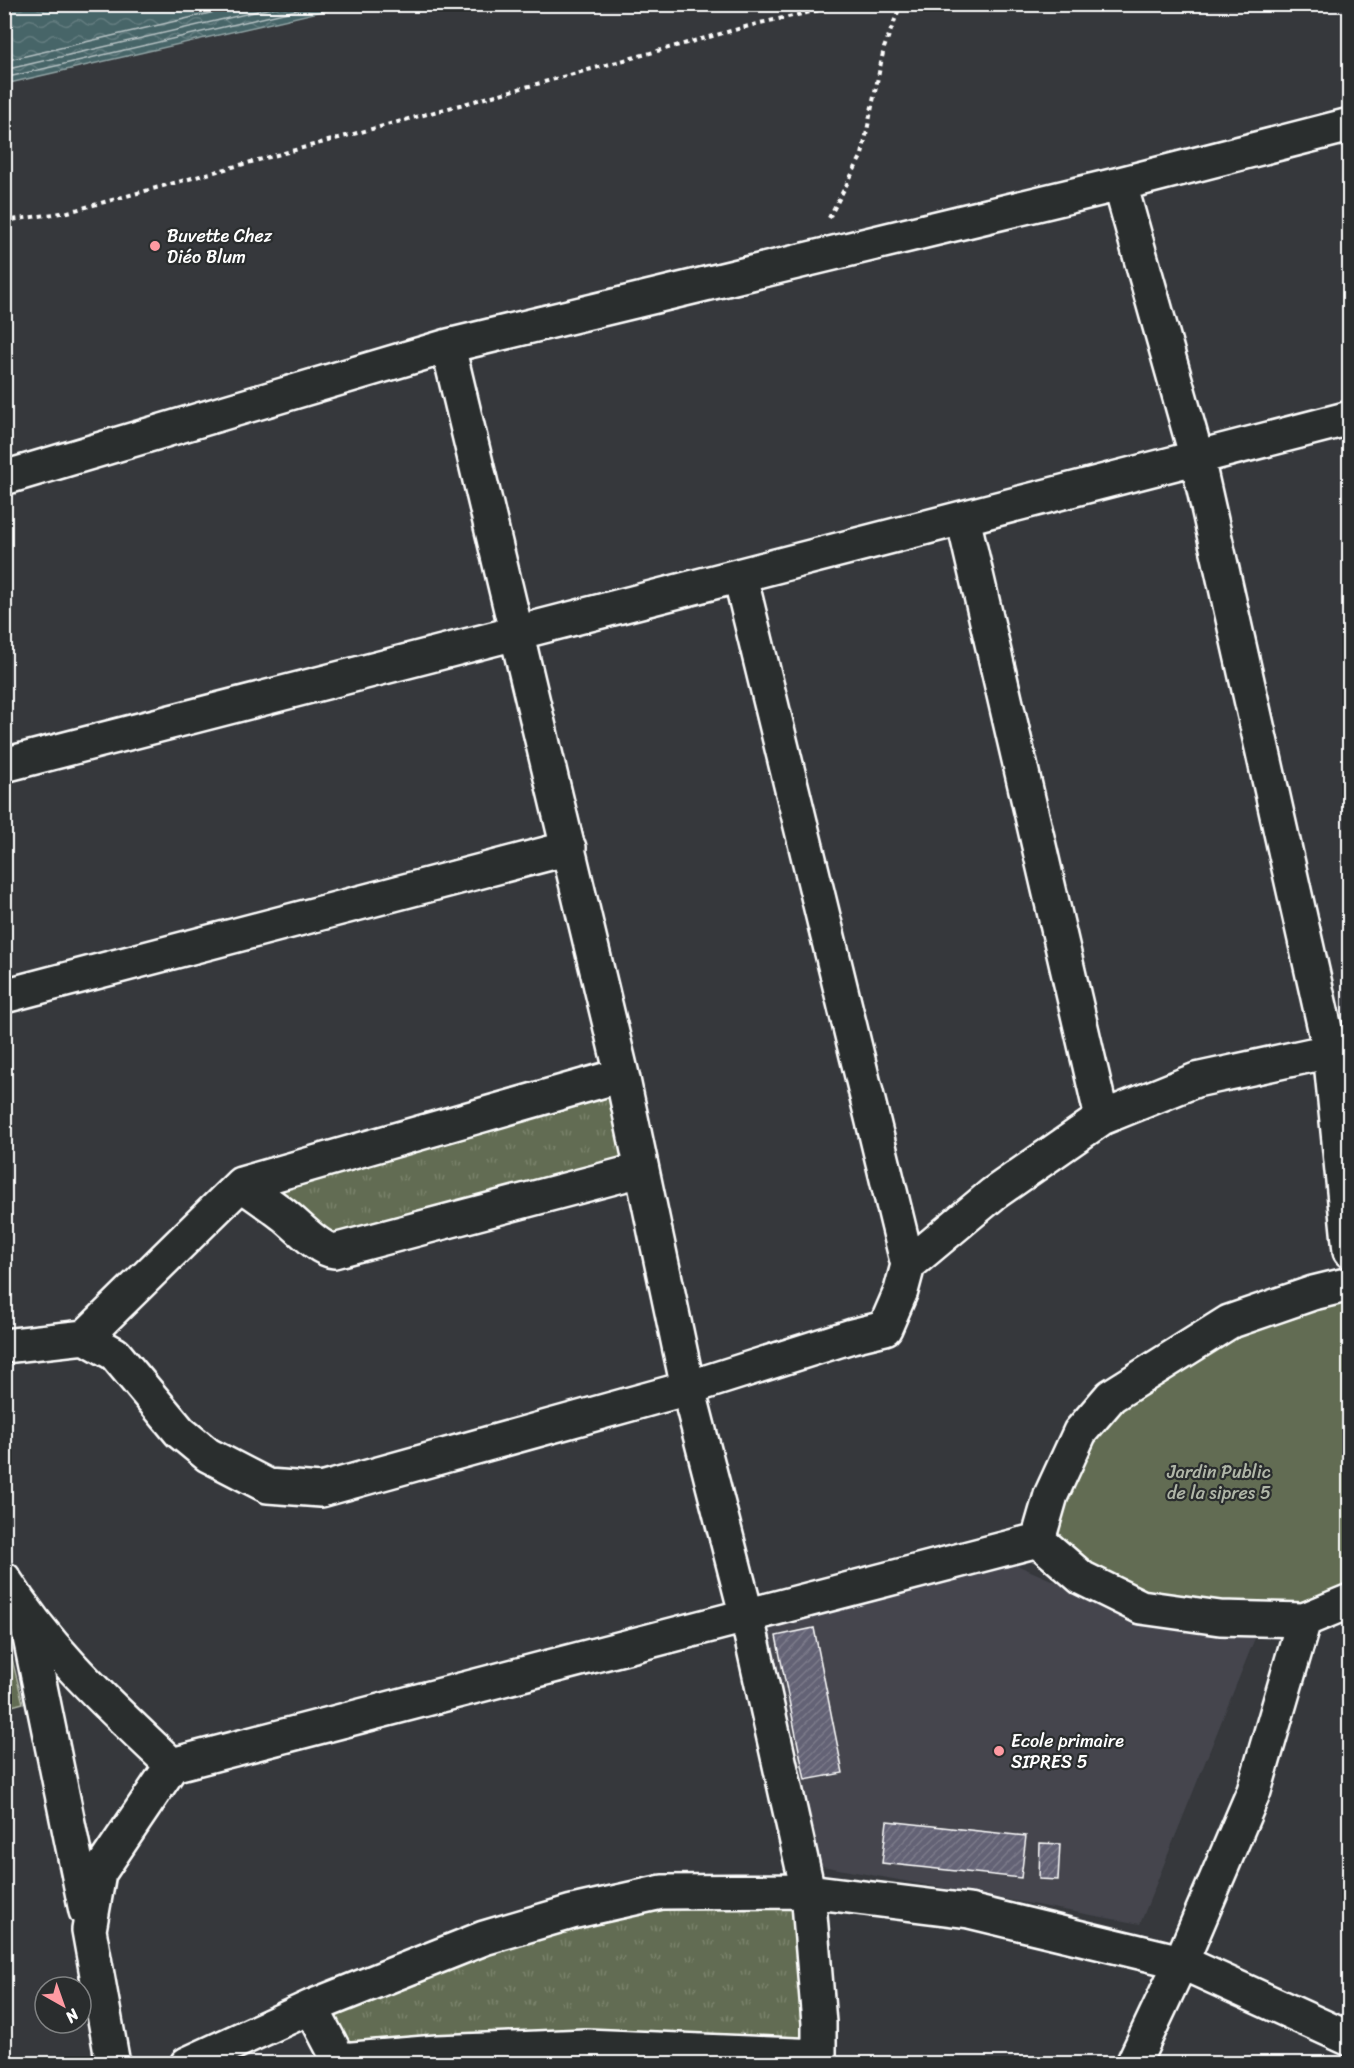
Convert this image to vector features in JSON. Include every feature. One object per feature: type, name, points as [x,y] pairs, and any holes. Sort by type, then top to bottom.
[{"type":"street","points":[[4,478],[448,346],[1120,184],[1350,125]]},
{"type":"street","points":[[1120,184],[1197,458],[1340,1050],[1350,1251]]},
{"type":"street","points":[[311,2007],[341,2062],[437,2052],[586,2046],[819,2060],[819,2023],[808,1891],[747,1617],[688,1388],[622,1075],[448,346]]},
{"type":"street","points":[[4,765],[1350,418]]},
{"type":"street","points":[[963,518],[1102,1118]]},
{"type":"street","points":[[4,1346],[85,1337],[115,1354],[180,1432],[208,1455],[268,1486],[321,1490],[688,1388],[852,1336],[885,1329],[901,1291],[908,1265],[740,576]]},
{"type":"street","points":[[4,996],[568,848]]},
{"type":"street","points":[[908,1265],[993,1194],[1102,1118],[1196,1080],[1340,1050]]},
{"type":"street","points":[[85,1337],[241,1184],[622,1075]]},
{"type":"street","points":[[241,1184],[308,1236],[334,1251],[641,1170]]},
{"type":"street","points":[[1038,1540],[1051,1494],[1080,1432],[1111,1395],[1229,1322],[1313,1293],[1350,1284]]},
{"type":"street","points":[[89,1930],[99,1873],[172,1765],[1038,1540]]},
{"type":"street","points":[[1038,1540],[1082,1578],[1141,1607],[1220,1618],[1304,1620],[1350,1601]]},
{"type":"street","points":[[4,1580],[25,1613],[76,1674],[172,1765]]},
{"type":"street","points":[[25,1613],[89,1930],[113,2064]]},
{"type":"street","points":[[1133,2064],[1181,1962],[1254,1791],[1304,1620]]},
{"type":"street","points":[[187,2064],[311,2007],[484,1938],[572,1912],[662,1892],[808,1891],[969,1911],[1181,1962],[1350,2038]]},
{"type":"path","points":[[4,221],[68,212],[760,23],[848,4]]},
{"type":"path","points":[[807,258],[862,156],[884,48],[902,4]]},
{"type":"shaded area","name":"Ecole primaire SIPRES 5","points":[[1000,1558],[1105,1603],[1255,1638],[1140,1924],[811,1864],[763,1629]]},
{"type":"green space","points":[[613,1077],[639,1170],[332,1249],[244,1177]]},
{"type":"green space","name":"Jardin Public de la sipres 5","points":[[1349,1276],[1349,1601],[1306,1618],[1142,1603],[1045,1532],[1087,1436],[1146,1368]]},
{"type":"green space","points":[[4,1627],[23,1703],[5,1708],[4,1708]]},
{"type":"green space","points":[[800,1890],[812,2056],[357,2053],[317,1999],[661,1896]]},
{"type":"water","points":[[5,4],[349,4],[349,5],[5,84]]},
{"type":"building","points":[[814,1628],[843,1773],[805,1780],[776,1636]]},
{"type":"building","points":[[887,1821],[1026,1836],[1021,1878],[882,1863]]},
{"type":"building","points":[[1040,1843],[1060,1844],[1058,1880],[1039,1879]]},
{"type":"place","name":"Buvette Chez Diéo Blum","points":[[155,246]]},
{"type":"place","name":"Ecole primaire SIPRES 5","points":[[999,1751]]}]
